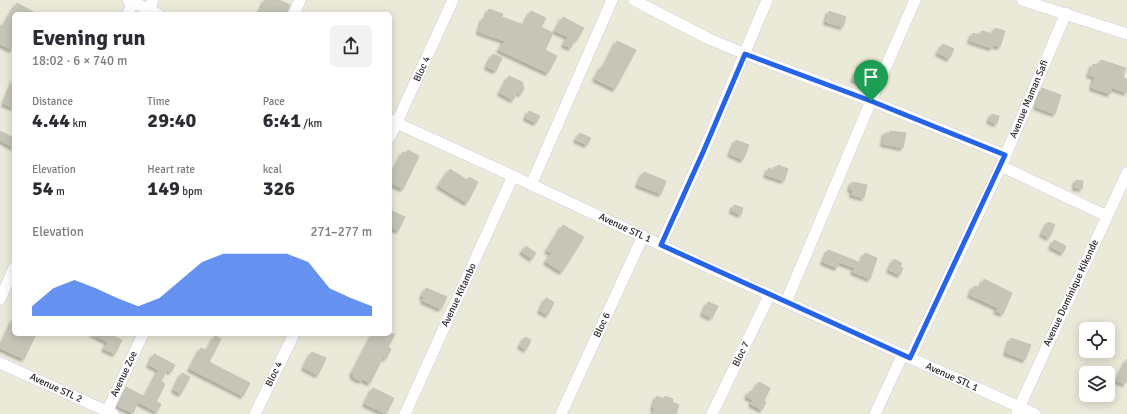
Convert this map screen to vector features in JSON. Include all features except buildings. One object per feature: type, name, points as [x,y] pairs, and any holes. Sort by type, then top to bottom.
[{"type":"street","points":[[295,12],[300,0]]},
{"type":"street","name":"Bloc 4","points":[[393,122],[453,0]]},
{"type":"street","points":[[531,184],[612,0]]},
{"type":"street","points":[[634,0],[707,38],[745,54],[871,101],[1005,155]]},
{"type":"street","points":[[661,245],[704,150],[745,54],[766,0]]},
{"type":"street","points":[[786,302],[915,0]]},
{"type":"street","points":[[1022,0],[1127,34]]},
{"type":"street","points":[[128,12],[130,1],[154,8]]},
{"type":"street","name":"Avenue Maman Safi","points":[[875,414],[906,356],[1000,166],[1066,13]]},
{"type":"street","name":"Avenue STL 1","points":[[393,122],[906,356],[1018,410],[1035,414]]},
{"type":"street","points":[[1000,166],[1107,216]]},
{"type":"street","name":"Avenue Dominique Kikonde","points":[[1018,410],[1127,173]]},
{"type":"street","name":"Avenue Kitambo","points":[[405,414],[513,176]]},
{"type":"street","name":"Bloc 6","points":[[561,414],[643,236]]},
{"type":"street","points":[[0,299],[12,272]]},
{"type":"street","name":"Bloc 7","points":[[712,414],[770,294]]},
{"type":"street","name":"Avenue Zoe","points":[[108,413],[142,336]]},
{"type":"street","name":"Bloc 4","points":[[255,414],[293,336]]},
{"type":"street","name":"Avenue STL 2","points":[[0,363],[108,413]]},
{"type":"route","points":[[745,54],[871,101],[1005,155],[910,358],[661,245],[745,54]]}]
